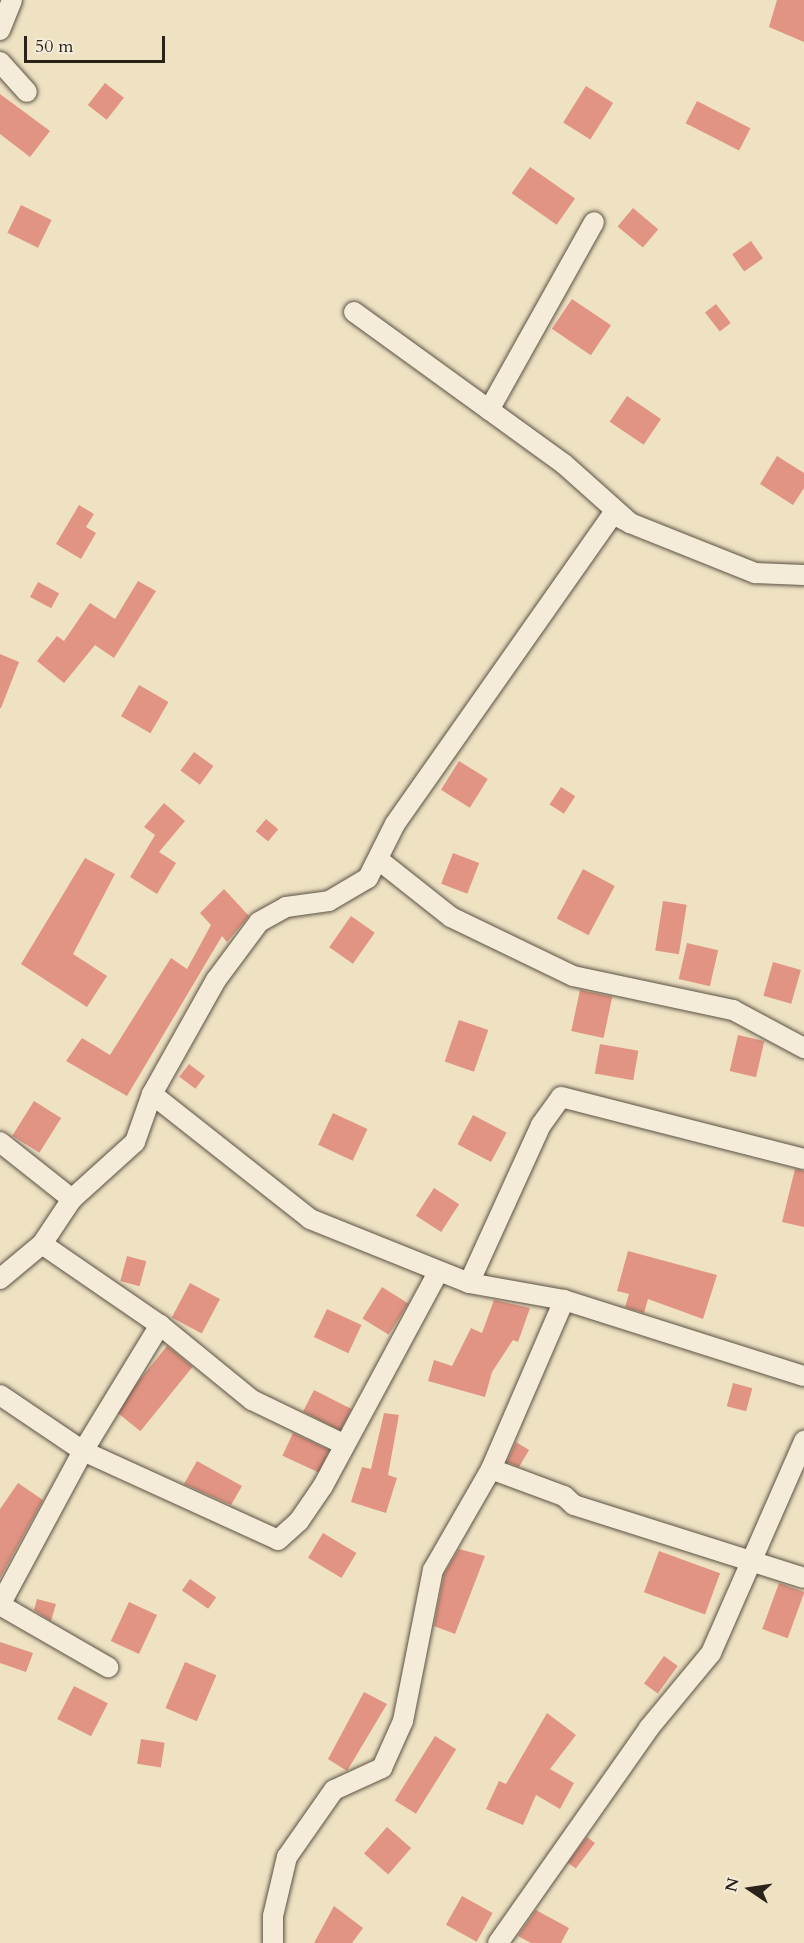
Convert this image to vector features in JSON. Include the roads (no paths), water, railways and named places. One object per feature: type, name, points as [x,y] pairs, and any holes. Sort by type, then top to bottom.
[{"type":"street","points":[[0,30],[12,0]]},
{"type":"street","points":[[0,62],[27,92]]},
{"type":"street","points":[[489,410],[594,222]]},
{"type":"street","points":[[354,312],[564,464],[630,523]]},
{"type":"street","points":[[0,1278],[42,1244],[72,1199],[135,1142],[152,1094],[216,980],[259,922],[276,911],[329,901],[359,886],[379,861],[395,824],[614,514],[630,523],[755,573],[804,575]]},
{"type":"street","points":[[379,861],[451,917],[573,976],[733,1010],[804,1048]]},
{"type":"street","points":[[152,1094],[310,1219],[437,1274],[469,1283],[564,1300],[804,1376]]},
{"type":"street","points":[[469,1283],[541,1125],[561,1097],[804,1159]]},
{"type":"street","points":[[0,1142],[72,1199]]},
{"type":"street","points":[[42,1244],[160,1325],[252,1400],[341,1443]]},
{"type":"street","points":[[0,1395],[83,1451],[278,1540],[317,1494],[341,1443],[437,1274]]},
{"type":"street","points":[[273,1943],[273,1916],[287,1857],[334,1790],[382,1768],[403,1721],[433,1570],[491,1469],[564,1300]]},
{"type":"street","points":[[108,1667],[0,1605],[83,1451],[160,1325]]},
{"type":"street","points":[[498,1943],[649,1728],[711,1653],[804,1441]]},
{"type":"street","points":[[491,1469],[564,1496],[574,1505],[804,1578]]}]
